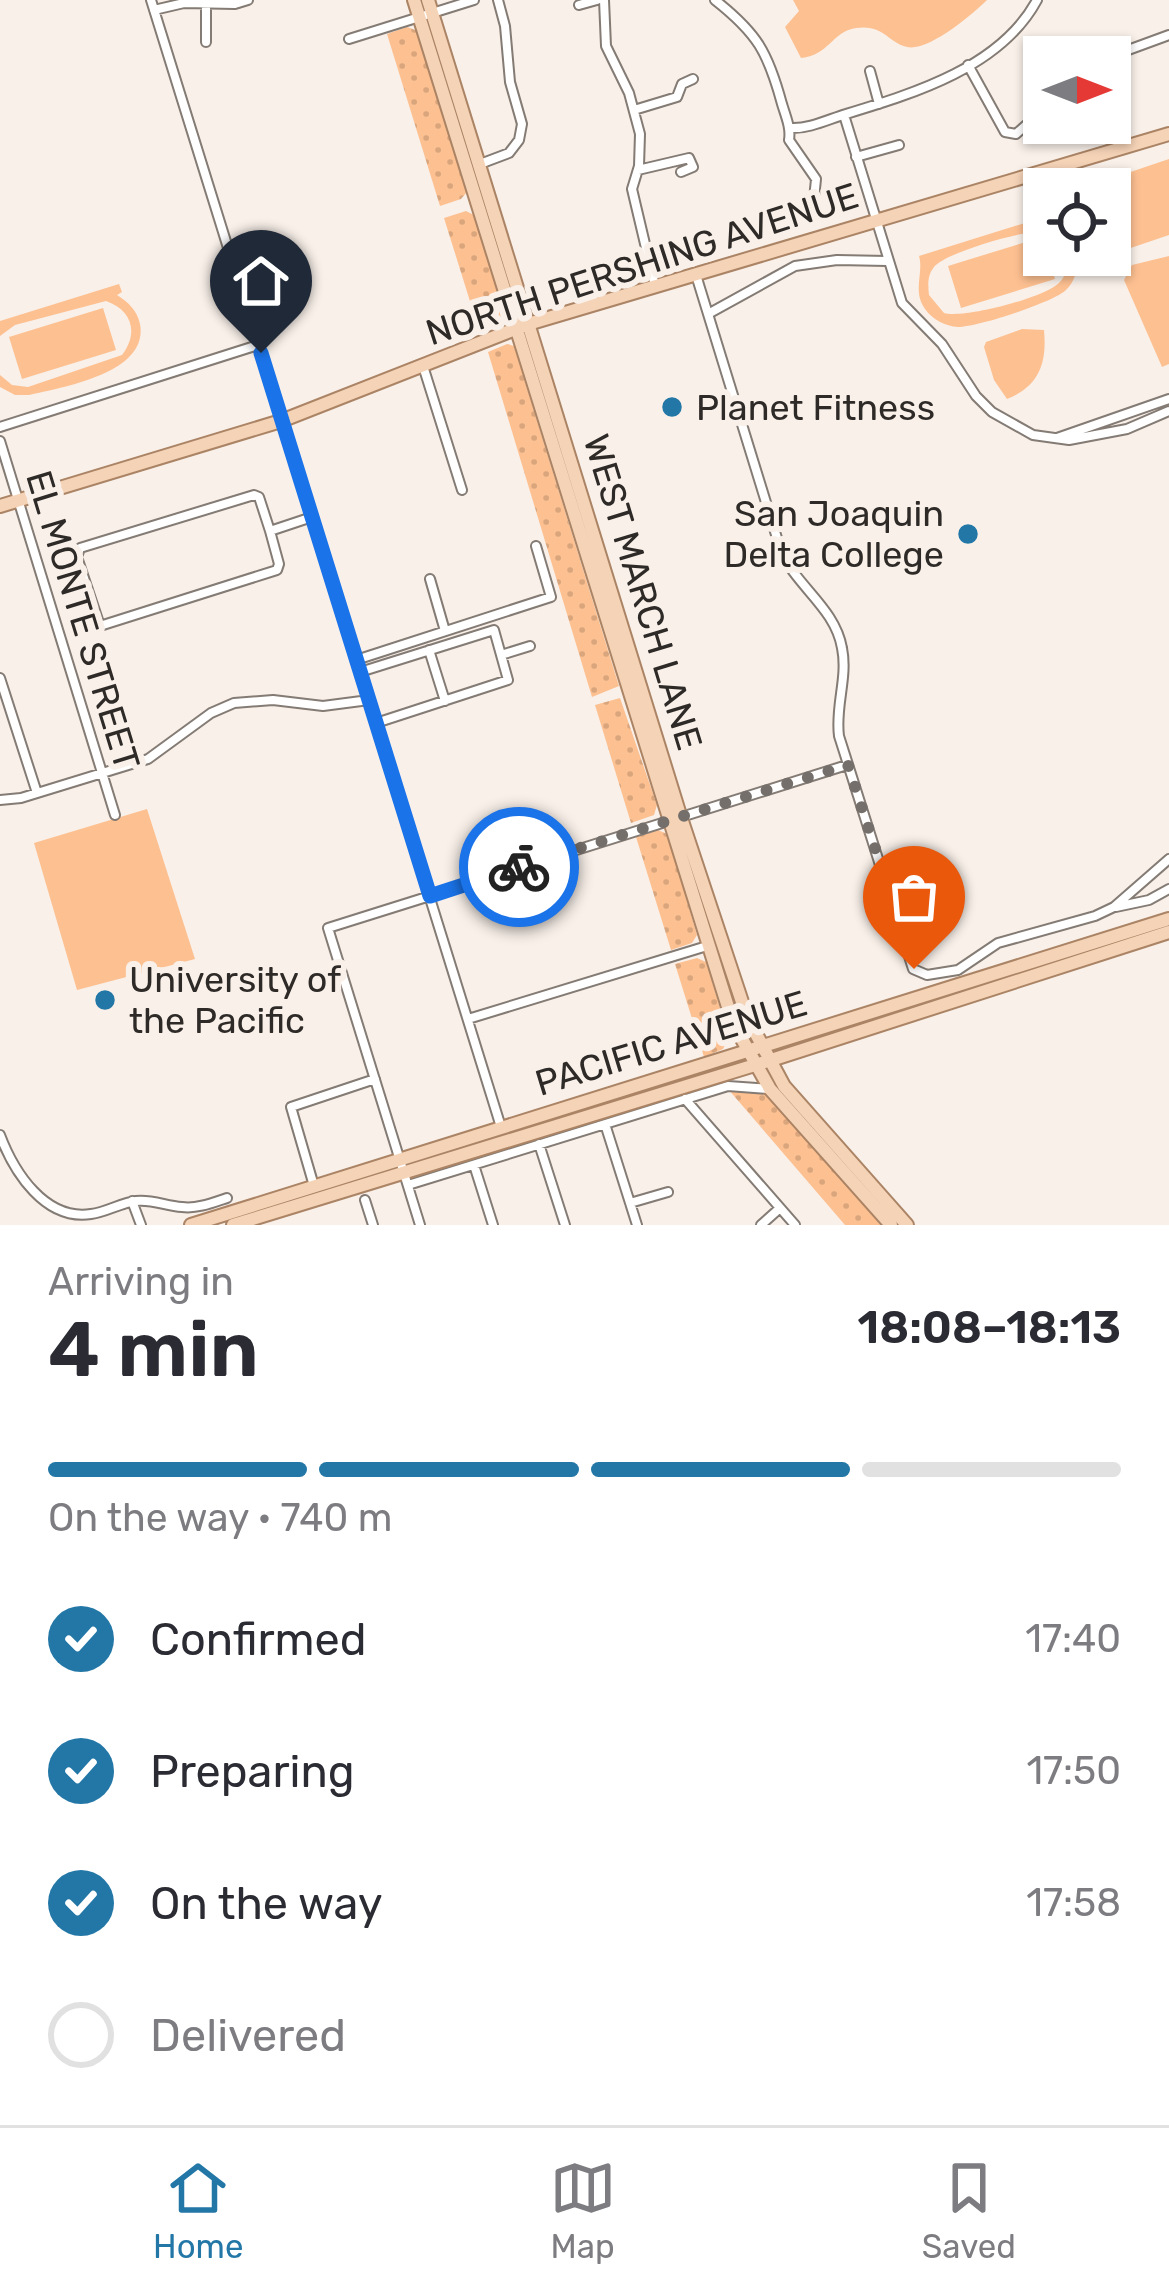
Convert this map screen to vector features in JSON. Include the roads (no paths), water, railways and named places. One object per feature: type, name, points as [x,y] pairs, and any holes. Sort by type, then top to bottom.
[{"type":"main road","name":"WEST MARCH LANE","points":[[414,0],[426,9],[480,164],[521,326]]},
{"type":"main road","name":"WEST MARCH LANE","points":[[426,9],[673,817],[707,946],[746,1052],[784,1086],[907,1225]]},
{"type":"main road","name":"NORTH PERSHING AVENUE","points":[[0,506],[281,421],[521,326],[1169,134]]},
{"type":"main road","name":"WEST MARCH LANE","points":[[673,817],[760,1047],[770,1089],[891,1225]]},
{"type":"main road","name":"PACIFIC AVENUE","points":[[191,1225],[314,1187],[403,1172],[501,1127],[1169,919]]},
{"type":"main road","points":[[233,1225],[1169,932]]},
{"type":"main road","points":[[1049,971],[1057,959],[1103,940]]},
{"type":"main road","points":[[477,1148],[496,1137],[501,1127]]},
{"type":"main road","points":[[284,1209],[289,1198],[314,1187]]},
{"type":"street","points":[[248,0],[172,8],[152,5],[501,1127]]},
{"type":"street","points":[[349,39],[426,9],[474,0]]},
{"type":"street","points":[[480,164],[509,153],[522,130],[498,0]]},
{"type":"street","points":[[579,5],[601,0],[606,46],[634,110],[640,134],[632,189],[655,286]]},
{"type":"street","points":[[715,0],[746,25],[764,48],[791,128],[790,140],[817,179],[806,215]]},
{"type":"street","points":[[791,128],[879,104],[968,65],[1010,36],[1037,0]]},
{"type":"street","points":[[206,4],[206,42]]},
{"type":"street","points":[[1131,49],[1169,35]]},
{"type":"street","points":[[968,65],[1005,132],[1016,134],[1023,128]]},
{"type":"street","points":[[870,71],[879,104]]},
{"type":"street","points":[[634,110],[677,97],[682,84],[693,79]]},
{"type":"street","points":[[844,115],[905,308],[943,344],[985,406],[1016,428],[1056,439],[1106,435],[1169,411]]},
{"type":"street","points":[[856,157],[899,145]]},
{"type":"street","points":[[638,170],[688,158],[693,166],[681,172]]},
{"type":"street","points":[[708,314],[795,266],[837,260],[887,261]]},
{"type":"street","points":[[696,274],[781,550],[792,573],[826,610],[841,641],[844,666],[837,724],[908,958],[921,974],[958,970],[998,943],[1149,900],[1169,889]]},
{"type":"street","points":[[0,427],[259,345]]},
{"type":"street","points":[[423,365],[463,490]]},
{"type":"street","points":[[1056,439],[1169,399]]},
{"type":"street","name":"EL MONTE STREET","points":[[0,441],[115,815]]},
{"type":"street","points":[[254,495],[259,496],[270,531],[277,570],[103,626],[77,557],[80,548],[254,495]]},
{"type":"street","points":[[270,531],[311,517]]},
{"type":"street","points":[[356,660],[551,597],[536,547]]},
{"type":"street","points":[[430,579],[445,631]]},
{"type":"street","points":[[360,672],[494,630],[508,680],[376,722]]},
{"type":"street","points":[[501,656],[530,646]]},
{"type":"street","points":[[428,650],[445,701]]},
{"type":"street","points":[[0,678],[37,793]]},
{"type":"street","points":[[0,800],[148,759],[211,713],[234,703],[273,700],[323,706],[369,700]]},
{"type":"street","points":[[420,1225],[328,928],[848,765]]},
{"type":"street","points":[[1114,907],[1169,859]]},
{"type":"street","points":[[468,1019],[707,946]]},
{"type":"street","points":[[314,1187],[290,1112],[298,1102],[375,1078]]},
{"type":"street","name":"PACIFIC AVENUE","points":[[403,1172],[474,1165],[728,1086],[770,1089]]},
{"type":"street","points":[[685,1099],[796,1225]]},
{"type":"street","points":[[605,1124],[637,1225]]},
{"type":"street","points":[[0,1135],[28,1183],[57,1209],[92,1214],[132,1201],[187,1208],[227,1198]]},
{"type":"street","points":[[539,1144],[565,1225]]},
{"type":"street","points":[[474,1165],[493,1225]]},
{"type":"street","points":[[630,1204],[668,1192]]},
{"type":"street","points":[[365,1200],[373,1225]]},
{"type":"street","points":[[132,1201],[140,1225]]},
{"type":"street","points":[[761,1225],[780,1208]]},
{"type":"street","points":[[284,1209],[289,1225]]},
{"type":"place","name":"Planet Fitness","points":[[672,407]]},
{"type":"place","name":"San Joaquin Delta College","points":[[968,534]]},
{"type":"place","name":"University of the Pacific","points":[[105,1000]]}]
